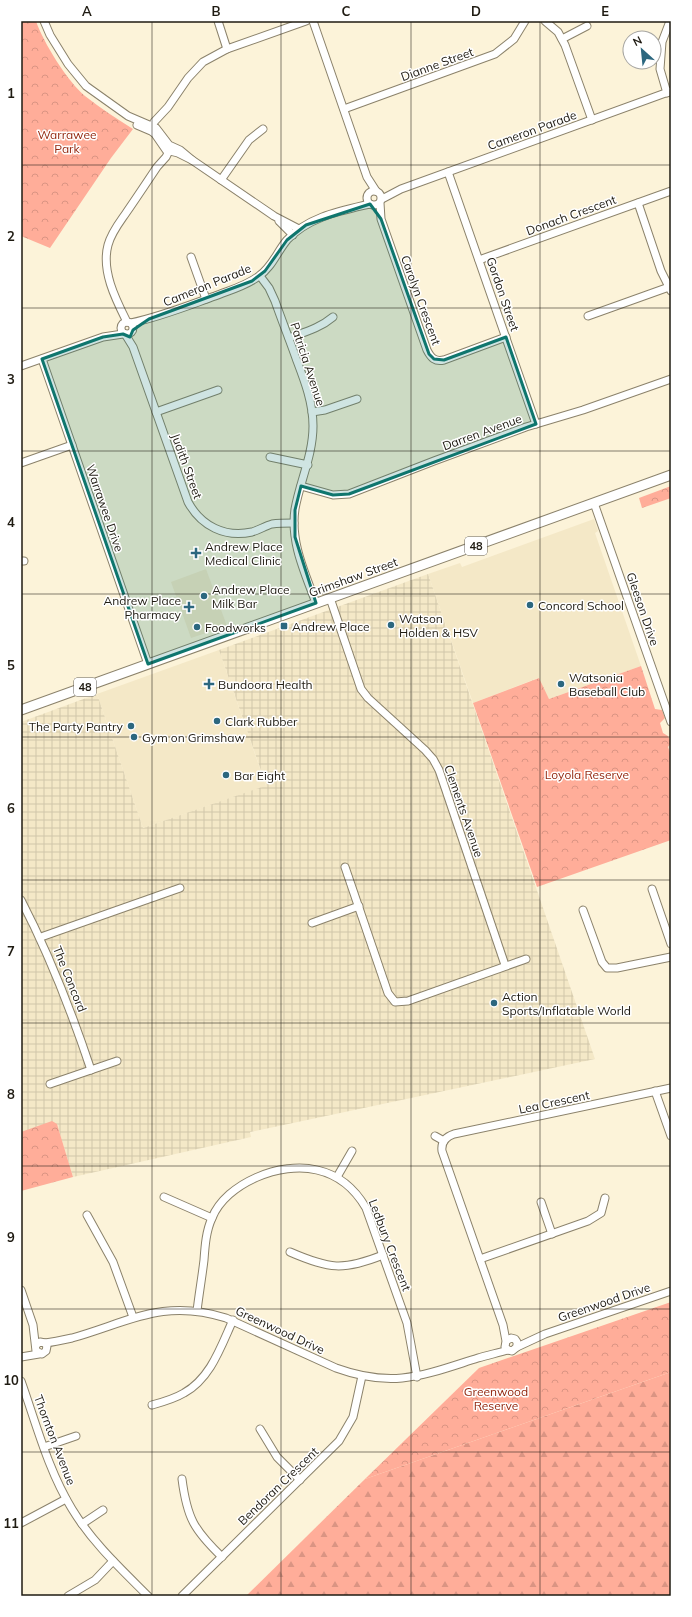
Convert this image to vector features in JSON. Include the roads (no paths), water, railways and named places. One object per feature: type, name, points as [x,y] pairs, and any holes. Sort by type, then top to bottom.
[{"type":"main road","name":"Grimshaw Street","points":[[22,708],[671,475]]},
{"type":"street","points":[[44,21],[50,35],[79,79],[92,92],[128,116],[139,126],[153,128],[168,149],[192,160],[274,216],[299,229]]},
{"type":"street","points":[[218,21],[227,49]]},
{"type":"street","points":[[153,128],[164,116],[168,107],[195,69],[211,56],[306,21]]},
{"type":"street","name":"Carolyn Crescent","points":[[313,21],[427,350],[432,357],[437,360],[444,360],[506,338]]},
{"type":"street","name":"Dianne Street","points":[[344,109],[495,54],[514,39],[525,21]]},
{"type":"street","points":[[545,21],[558,32],[562,39],[592,120]]},
{"type":"street","points":[[670,21],[662,42],[660,69],[670,91]]},
{"type":"street","points":[[562,39],[587,26]]},
{"type":"street","name":"Cameron Parade","points":[[21,366],[242,285],[260,276],[293,235],[299,229],[312,221],[670,91]]},
{"type":"street","points":[[222,180],[249,140],[263,129]]},
{"type":"street","name":"Judith Street","points":[[168,149],[166,158],[158,167],[114,230],[108,245],[106,254],[108,271],[119,306],[188,502],[202,521],[222,531],[236,534],[257,531],[273,524],[294,523]]},
{"type":"street","name":"Gordon Street","points":[[448,172],[536,424]]},
{"type":"street","name":"Donach Crescent","points":[[479,260],[671,191]]},
{"type":"street","points":[[588,316],[670,289],[661,271],[638,203]]},
{"type":"street","points":[[274,216],[293,235]]},
{"type":"street","points":[[191,257],[206,299]]},
{"type":"street","name":"Patricia Avenue","points":[[260,276],[272,294],[289,338],[306,385],[312,412],[313,439],[308,465],[301,486],[294,523],[297,550],[316,603]]},
{"type":"street","points":[[289,338],[325,324],[333,316]]},
{"type":"street","name":"Warrawee Drive","points":[[42,359],[148,664]]},
{"type":"street","name":"Darren Avenue","points":[[301,486],[333,495],[349,494],[536,424],[583,410],[671,379]]},
{"type":"street","points":[[156,412],[218,390]]},
{"type":"street","points":[[312,412],[325,410],[357,399]]},
{"type":"street","points":[[21,463],[72,445]]},
{"type":"street","points":[[270,457],[308,465]]},
{"type":"street","name":"Gleeson Drive","points":[[594,503],[671,722]]},
{"type":"street","name":"Clements Avenue","points":[[330,598],[361,689],[368,698],[425,750],[433,759],[439,770],[505,966]]},
{"type":"street","points":[[345,867],[388,993],[395,1002],[408,1001],[526,959]]},
{"type":"street","points":[[41,937],[180,888]]},
{"type":"street","points":[[652,889],[671,944]]},
{"type":"street","name":"The Concord","points":[[21,900],[41,937],[68,1001],[91,1070]]},
{"type":"street","points":[[312,923],[359,906]]},
{"type":"street","points":[[583,910],[602,962],[607,968],[617,968],[671,957]]},
{"type":"street","points":[[50,1084],[117,1061]]},
{"type":"street","name":"Lea Crescent","points":[[444,1141],[449,1136],[454,1134],[671,1088]]},
{"type":"street","points":[[655,1091],[671,1136]]},
{"type":"street","points":[[435,1136],[444,1141],[442,1151],[509,1342]]},
{"type":"street","points":[[337,1178],[352,1151]]},
{"type":"street","name":"Ledbury Crescent","points":[[197,1311],[206,1240],[212,1218],[222,1202],[229,1194],[245,1182],[260,1176],[299,1168],[318,1170],[337,1178],[355,1191],[364,1204],[384,1255],[407,1323],[417,1377]]},
{"type":"street","points":[[164,1197],[212,1218]]},
{"type":"street","points":[[480,1259],[588,1221],[598,1216],[603,1209],[605,1198]]},
{"type":"street","points":[[541,1202],[552,1234]]},
{"type":"street","points":[[87,1215],[105,1244],[133,1317]]},
{"type":"street","points":[[290,1252],[320,1264],[338,1267],[356,1265],[384,1255]]},
{"type":"street","points":[[21,1290],[33,1325],[36,1351],[39,1354]]},
{"type":"street","name":"Greenwood Drive","points":[[509,1342],[517,1342],[517,1347],[545,1334],[671,1291]]},
{"type":"street","name":"Greenwood Drive","points":[[44,1343],[70,1338],[133,1317],[162,1311],[197,1311],[233,1320],[336,1368],[362,1376],[387,1379],[417,1377],[438,1372],[480,1357],[509,1342],[545,1334]]},
{"type":"street","points":[[152,1405],[178,1396],[192,1388],[200,1380],[212,1364],[233,1320]]},
{"type":"street","points":[[21,1356],[42,1354],[46,1351],[47,1346],[33,1325]]},
{"type":"street","name":"Greenwood Drive","points":[[46,1351],[70,1338]]},
{"type":"street","points":[[21,1356],[39,1343],[44,1343]]},
{"type":"street","name":"Bendoran Crescent","points":[[182,1596],[344,1435],[353,1417],[362,1376]]},
{"type":"street","name":"Thornton Avenue","points":[[21,1381],[44,1447],[66,1499],[95,1542],[148,1596]]},
{"type":"street","points":[[260,1429],[277,1457],[300,1480]]},
{"type":"street","points":[[44,1447],[76,1436]]},
{"type":"street","points":[[182,1479],[190,1518],[200,1534],[222,1557]]},
{"type":"street","points":[[21,1523],[66,1499]]},
{"type":"street","points":[[82,1524],[103,1510]]},
{"type":"street","points":[[68,1596],[88,1584],[113,1561]]},
{"type":"place","name":"Andrew Place Medical Clinic","points":[[196,553]]},
{"type":"place","name":"Andrew Place Milk Bar","points":[[204,596]]},
{"type":"place","name":"Concord School","points":[[530,605]]},
{"type":"place","name":"Andrew Place Pharmacy","points":[[189,607]]},
{"type":"place","name":"Watson Holden & HSV","points":[[391,625]]},
{"type":"place","name":"Andrew Place","points":[[284,626]]},
{"type":"place","name":"Foodworks","points":[[197,627]]},
{"type":"place","name":"Bundoora Health","points":[[209,684]]},
{"type":"place","name":"Watsonia Baseball Club","points":[[561,684]]},
{"type":"place","name":"Clark Rubber","points":[[217,721]]},
{"type":"place","name":"The Party Pantry","points":[[131,726]]},
{"type":"place","name":"Gym on Grimshaw","points":[[134,737]]},
{"type":"place","name":"Bar Eight","points":[[226,775]]},
{"type":"place","name":"Action Sports/Inflatable World","points":[[494,1003]]},
{"type":"park label","name":"Warrawee Park","points":[[67,141]]},
{"type":"park label","name":"Loyola Reserve","points":[[587,774]]},
{"type":"park label","name":"Greenwood Reserve","points":[[496,1398]]}]
